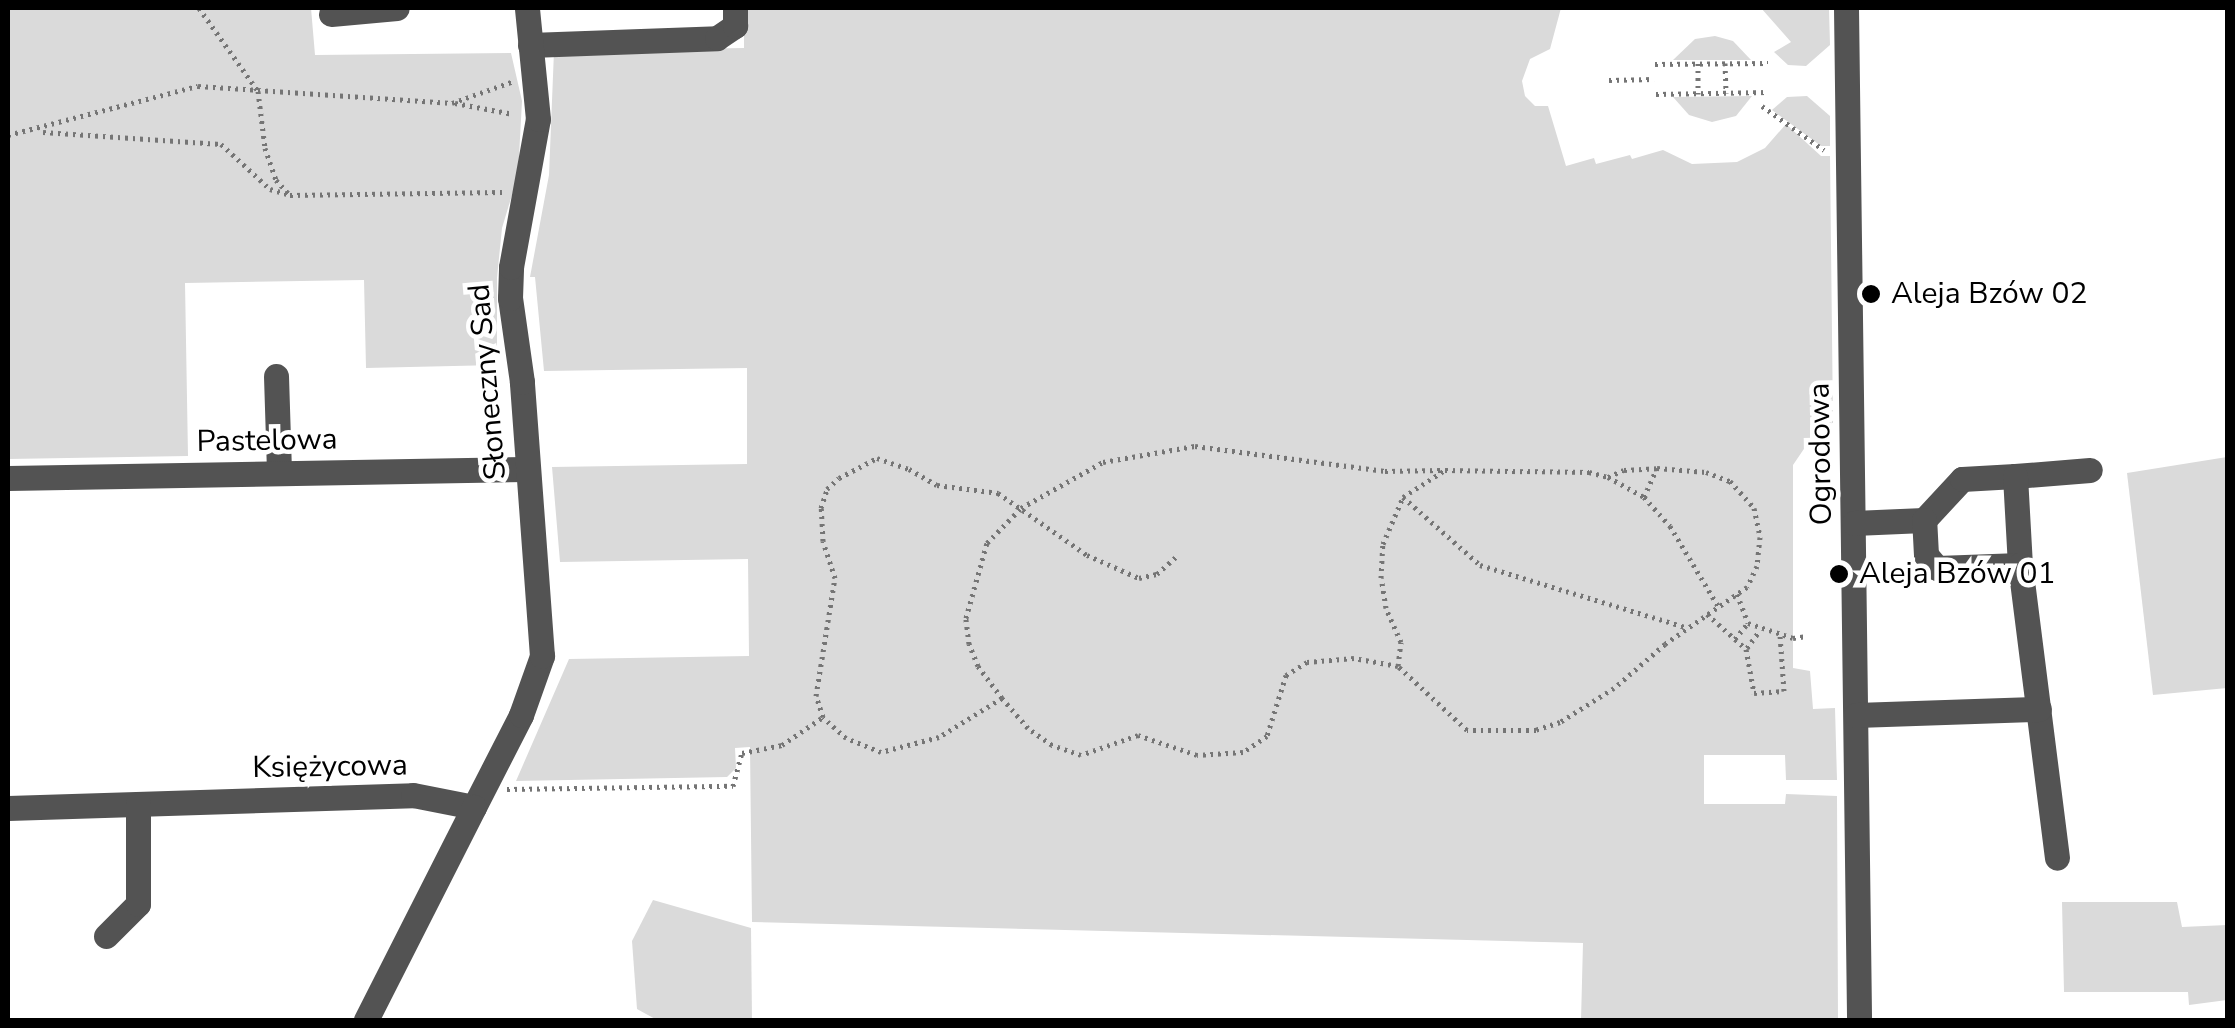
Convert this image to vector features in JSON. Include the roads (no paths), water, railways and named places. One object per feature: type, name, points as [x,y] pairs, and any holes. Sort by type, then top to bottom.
[{"type":"street","points":[[331,14],[397,8]]},
{"type":"street","name":"Słoneczny Sad","points":[[474,806],[521,715],[542,656],[510,298],[511,268],[528,194],[538,119],[527,8]]},
{"type":"street","points":[[532,55],[717,38],[735,26],[735,8]]},
{"type":"street","name":"Ogrodowa","points":[[1846,8],[1859,1020]]},
{"type":"street","points":[[276,376],[279,473]]},
{"type":"street","name":"Pastelowa","points":[[8,478],[528,470]]},
{"type":"street","points":[[1854,524],[1924,520],[1962,479],[2090,470]]},
{"type":"street","points":[[2015,476],[2020,565],[2057,858]]},
{"type":"street","points":[[1924,520],[1926,555],[1937,568],[2020,565]]},
{"type":"street","points":[[1856,715],[2039,709]]},
{"type":"street","name":"Księżycowa","points":[[8,808],[413,795],[474,806]]},
{"type":"street","points":[[106,936],[138,904],[138,804]]},
{"type":"street","points":[[366,1020],[474,806]]},
{"type":"place","name":"Aleja Bzów 02","points":[[1871,294]]},
{"type":"place","name":"Aleja Bzów 01","points":[[1839,574]]}]
